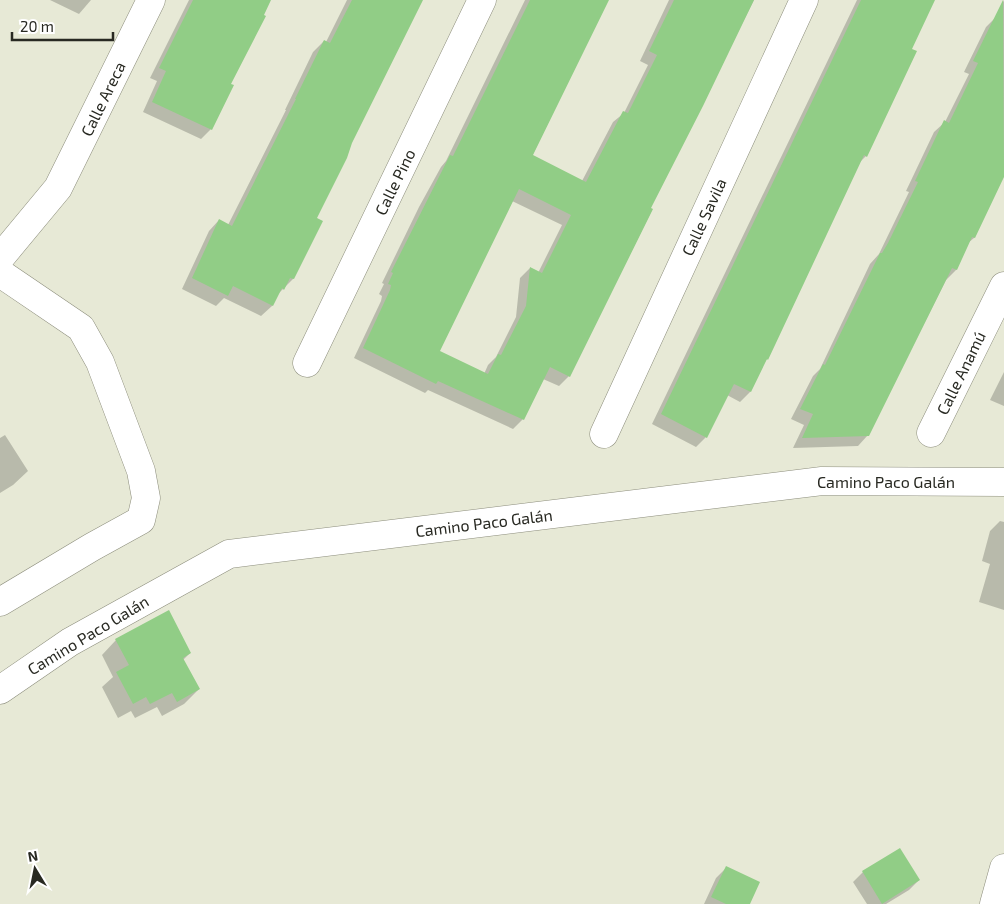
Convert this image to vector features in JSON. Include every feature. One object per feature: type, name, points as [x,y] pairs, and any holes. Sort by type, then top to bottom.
[{"type":"street","name":"Calle Areca","points":[[0,258],[58,188],[151,0]]},
{"type":"street","name":"Calle Pino","points":[[307,363],[482,0]]},
{"type":"street","name":"Calle Savila","points":[[604,434],[804,0]]},
{"type":"street","points":[[0,273],[81,328],[100,362],[141,471],[146,498],[141,520],[92,546],[0,602]]},
{"type":"street","name":"Calle Anamú","points":[[932,433],[1004,286]]},
{"type":"street","name":"Camino Paco Galán","points":[[0,690],[70,642],[229,554],[822,481],[1004,482]]},
{"type":"street","points":[[994,904],[1004,868]]},
{"type":"building","points":[[193,0],[271,0],[264,15],[266,16],[231,84],[234,85],[212,130],[152,102],[166,71],[159,68]]},
{"type":"building","points":[[352,0],[423,0],[317,218],[323,221],[294,279],[290,278],[284,290],[282,288],[273,306],[233,286],[228,296],[192,278],[219,219],[232,226],[324,40],[330,43]]},
{"type":"building","points":[[530,0],[609,0],[533,155],[586,182],[623,111],[628,113],[657,55],[649,51],[674,0],[754,0],[570,377],[550,367],[524,420],[438,381],[436,384],[363,348],[390,290],[391,285],[388,284],[393,273],[391,272],[450,155],[453,156]],"holes":[[[519,189],[571,215],[542,273],[530,267],[526,306],[501,355],[498,354],[488,374],[440,351]]]},
{"type":"building","points":[[861,0],[935,0],[912,49],[917,51],[867,157],[864,155],[768,360],[751,392],[734,384],[707,438],[661,414]]},
{"type":"building","points":[[1003,0],[1004,177],[975,238],[972,237],[957,270],[952,268],[869,436],[802,438],[813,414],[800,409],[823,364],[825,365],[880,253],[882,253],[888,243],[918,182],[915,181],[944,120],[949,123],[978,63],[973,61]]},
{"type":"building","points":[[169,610],[191,653],[183,658],[200,689],[177,702],[172,693],[150,704],[146,697],[133,704],[116,672],[129,665],[115,639]]},
{"type":"building","points":[[900,848],[920,880],[882,904],[862,871]]},
{"type":"building","points":[[726,866],[760,882],[750,904],[726,904],[711,897]]}]
